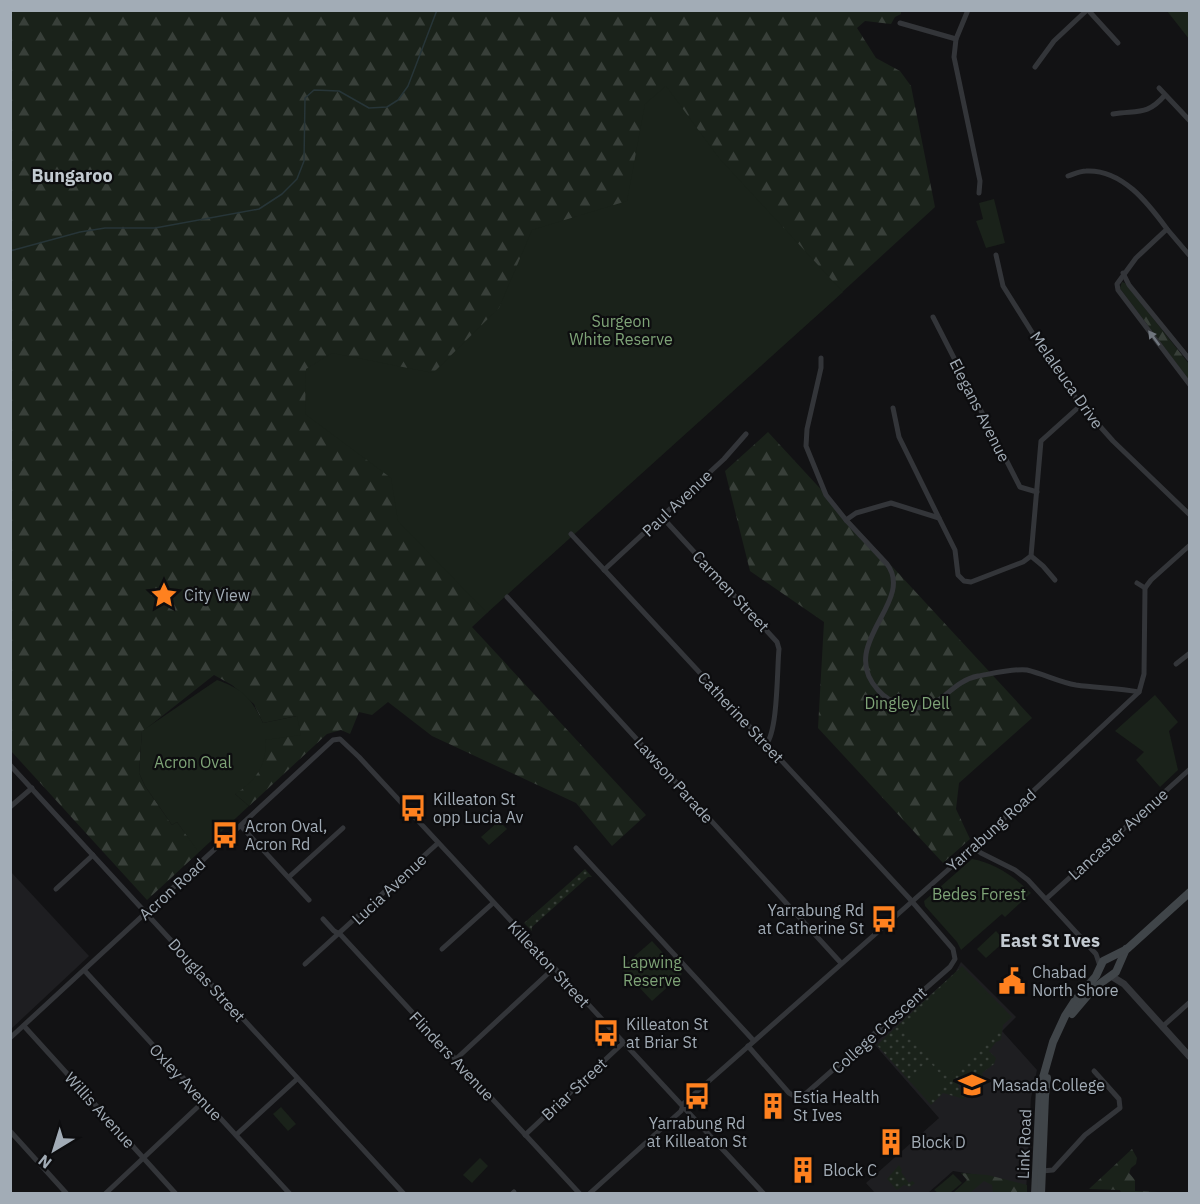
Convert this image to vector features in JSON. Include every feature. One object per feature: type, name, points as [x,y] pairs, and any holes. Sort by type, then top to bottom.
[{"type":"main road","points":[[1114,972],[1102,974],[1100,967],[1103,961],[1127,948],[1190,892]]},
{"type":"main road","points":[[1114,972],[1127,948]]},
{"type":"main road","points":[[1109,958],[1116,961],[1114,972]]},
{"type":"main road","name":"Link Road","points":[[1035,1194],[1038,1107],[1045,1066],[1065,1016],[1096,976],[1100,967]]},
{"type":"main road","name":"Link Road","points":[[1041,1194],[1045,1096],[1052,1057],[1068,1019],[1083,998],[1114,972]]},
{"type":"street","points":[[968,10],[956,39],[954,57],[980,181],[979,193]]},
{"type":"street","points":[[1035,67],[1054,41],[1088,10],[1118,43]]},
{"type":"street","points":[[900,23],[956,39]]},
{"type":"street","points":[[1160,88],[1188,117]]},
{"type":"street","points":[[1113,114],[1142,111],[1156,106],[1166,94]]},
{"type":"street","points":[[1068,176],[1085,171],[1118,178],[1133,190],[1190,256]]},
{"type":"street","points":[[1167,229],[1136,258],[1117,284],[1118,290],[1190,385]]},
{"type":"street","name":"Melaleuca Drive","points":[[996,255],[1003,286],[1081,405],[1113,441],[1190,515]]},
{"type":"street","points":[[1123,273],[1129,285],[1190,360]]},
{"type":"street","name":"Elegans Avenue","points":[[933,317],[1020,488],[1037,492]]},
{"type":"street","points":[[821,358],[821,368],[807,429],[806,446],[826,495],[893,572],[895,580],[891,595],[868,644],[865,663],[871,681],[892,702],[912,709],[923,708],[932,705],[974,677],[1025,669],[1074,685],[1139,692],[1144,674],[1145,588],[1190,545]]},
{"type":"street","points":[[893,408],[899,437],[955,550],[958,575],[964,581],[971,582],[1023,562],[1031,556],[1041,441],[1081,405]]},
{"type":"street","name":"Paul Avenue","points":[[604,570],[724,459],[746,434]]},
{"type":"street","points":[[846,520],[856,513],[891,503],[939,518]]},
{"type":"street","name":"Carmen Street","points":[[662,518],[777,642],[779,649],[774,724],[771,739],[766,744]]},
{"type":"street","name":"Catherine Street","points":[[571,534],[911,901]]},
{"type":"street","points":[[1031,556],[1055,580]]},
{"type":"street","points":[[1137,583],[1145,588]]},
{"type":"street","name":"Lawson Parade","points":[[507,597],[841,963]]},
{"type":"street","points":[[1176,664],[1190,652]]},
{"type":"street","name":"Yarrabung Road","points":[[589,1194],[681,1111],[684,1103],[973,847],[1139,692]]},
{"type":"street","name":"Killeaton Street","points":[[333,741],[340,739],[345,742],[764,1194]]},
{"type":"street","name":"Acron Road","points":[[10,1038],[333,741]]},
{"type":"street","name":"Douglas Street","points":[[10,765],[404,1194]]},
{"type":"street","name":"Lancaster Avenue","points":[[1046,899],[1190,769]]},
{"type":"street","points":[[10,807],[32,788]]},
{"type":"street","points":[[241,826],[309,900]]},
{"type":"street","points":[[289,877],[343,828]]},
{"type":"street","name":"Lucia Avenue","points":[[306,964],[438,843]]},
{"type":"street","points":[[973,847],[1015,870],[1028,880],[1096,954],[1100,967]]},
{"type":"street","points":[[576,848],[754,1041]]},
{"type":"street","points":[[56,889],[93,855]]},
{"type":"street","name":"College Crescent","points":[[748,1046],[789,1093],[802,1097],[813,1089],[950,967],[955,959],[953,949],[911,901]]},
{"type":"street","points":[[442,949],[493,903]]},
{"type":"street","name":"Flinders Avenue","points":[[323,919],[580,1194]]},
{"type":"street","points":[[1096,954],[1109,958]]},
{"type":"street","points":[[455,1060],[554,968]]},
{"type":"street","name":"Oxley Avenue","points":[[84,970],[290,1194]]},
{"type":"street","points":[[1114,972],[1190,1057]]},
{"type":"street","points":[[1162,1027],[1190,1002]]},
{"type":"street","name":"Willis Avenue","points":[[24,1026],[176,1194]]},
{"type":"street","name":"Briar Street","points":[[525,1135],[623,1043]]},
{"type":"street","points":[[1042,1172],[1053,1170],[1085,1135],[1120,1108],[1119,1099],[1094,1071]]},
{"type":"street","points":[[236,1136],[297,1079]]},
{"type":"street","points":[[105,1194],[204,1101]]},
{"type":"street","points":[[10,1131],[67,1194]]},
{"type":"shaded area","points":[[10,873],[89,956],[11,1029]]},
{"type":"shaded area","name":"Masada College","points":[[961,962],[1016,1017],[1002,1031],[1037,1070],[1031,1098],[1026,1193],[964,1193],[983,1176],[953,1171],[928,1193],[875,1193],[866,1183],[939,1118],[874,1044],[955,973]]},
{"type":"green space","points":[[11,11],[901,11],[901,14],[895,17],[891,24],[865,21],[857,28],[876,58],[900,71],[911,86],[935,207],[816,316],[520,562],[487,613],[472,627],[646,815],[612,846],[576,803],[432,736],[388,702],[372,715],[359,712],[350,734],[341,730],[327,734],[249,806],[235,794],[265,740],[297,716],[263,723],[254,704],[232,685],[214,675],[142,732],[139,773],[145,786],[172,825],[177,822],[198,850],[197,854],[147,900],[11,751]]},
{"type":"green space","points":[[1167,11],[1189,11],[1189,39]]},
{"type":"green space","name":"Surgeon White Reserve","points":[[666,86],[719,158],[843,292],[487,613],[398,521],[391,478],[305,414],[306,369],[332,353],[433,373],[499,308],[532,230],[627,201],[645,104]]},
{"type":"green space","points":[[994,199],[1005,243],[986,248],[976,221],[983,219],[979,203]]},
{"type":"green space","points":[[1122,282],[1189,364],[1189,380],[1122,291],[1120,288]]},
{"type":"green space","name":"Dingley Dell","points":[[768,432],[1032,718],[959,783],[956,809],[970,839],[943,863],[818,728],[824,622],[750,571],[725,471]]},
{"type":"green space","name":"Acron Oval","points":[[217,680],[234,687],[246,696],[263,723],[297,716],[301,735],[265,740],[264,757],[259,771],[249,784],[235,794],[249,806],[197,854],[197,850],[177,822],[172,825],[145,786],[139,773],[142,731]]},
{"type":"green space","points":[[1155,695],[1178,722],[1169,731],[1178,770],[1160,787],[1136,760],[1144,752],[1115,731]]},
{"type":"green space","points":[[499,821],[507,829],[489,845],[481,837]]},
{"type":"green space","name":"Bedes Forest","points":[[972,859],[1004,872],[1031,893],[1005,917],[1002,914],[961,950],[957,942],[925,906],[924,901]]},
{"type":"green space","points":[[585,869],[592,877],[588,877],[532,927],[532,931],[524,923]]},
{"type":"green space","points":[[996,931],[1005,941],[986,958],[977,949]]},
{"type":"green space","name":"Lapwing Reserve","points":[[652,941],[682,974],[652,1001],[621,968]]},
{"type":"green space","points":[[962,966],[1012,1017],[1003,1025],[1001,1040],[996,1042],[989,1051],[996,1058],[994,1064],[982,1073],[983,1076],[976,1079],[968,1077],[959,1083],[958,1087],[966,1095],[964,1099],[943,1093],[931,1105],[877,1045]]},
{"type":"green space","points":[[963,970],[1009,1018],[949,1075],[903,1027]]},
{"type":"green space","points":[[928,1060],[946,1081],[927,1099],[909,1079]]},
{"type":"green space","points":[[281,1107],[296,1124],[288,1131],[273,1114]]},
{"type":"green space","points":[[1132,1149],[1137,1158],[1136,1164],[1129,1173],[1135,1180],[1135,1191],[1157,1193],[1121,1193],[1120,1190],[1089,1189]]},
{"type":"green space","points":[[480,1158],[488,1166],[472,1183],[463,1175]]},
{"type":"green space","points":[[899,1165],[909,1183],[912,1181],[915,1183],[910,1187],[904,1185],[897,1190],[887,1179]]},
{"type":"green space","points":[[961,1173],[988,1175],[1027,1185],[1027,1193],[993,1193],[992,1185],[984,1181],[970,1193],[953,1193],[967,1180]]},
{"type":"green space","points":[[953,1174],[962,1183],[950,1193],[938,1193],[934,1190]]},
{"type":"waterway","points":[[10,251],[80,232],[105,228],[155,228],[259,209],[282,194],[297,179],[304,161],[305,98],[314,90],[339,91],[369,108],[387,107],[398,100],[408,86],[437,10]]},
{"type":"place","name":"City View","points":[[164,595]]},
{"type":"place","name":"Killeaton St opp Lucia Av","points":[[413,808]]},
{"type":"place","name":"Acron Oval, Acron Rd","points":[[225,835]]},
{"type":"place","name":"Yarrabung Rd at Catherine St","points":[[884,919]]},
{"type":"place","name":"Chabad North Shore","points":[[1012,981]]},
{"type":"place","name":"Killeaton St at Briar St","points":[[606,1033]]},
{"type":"place","name":"Masada College","points":[[972,1085]]},
{"type":"place","name":"Yarrabung Rd at Killeaton St","points":[[697,1096]]},
{"type":"place","name":"Estia Health St Ives","points":[[773,1106]]},
{"type":"place","name":"Block D","points":[[891,1142]]},
{"type":"place","name":"Block C","points":[[803,1170]]},
{"type":"district","name":"Bungaroo","points":[[72,176]]},
{"type":"district","name":"East St Ives","points":[[1050,941]]}]
